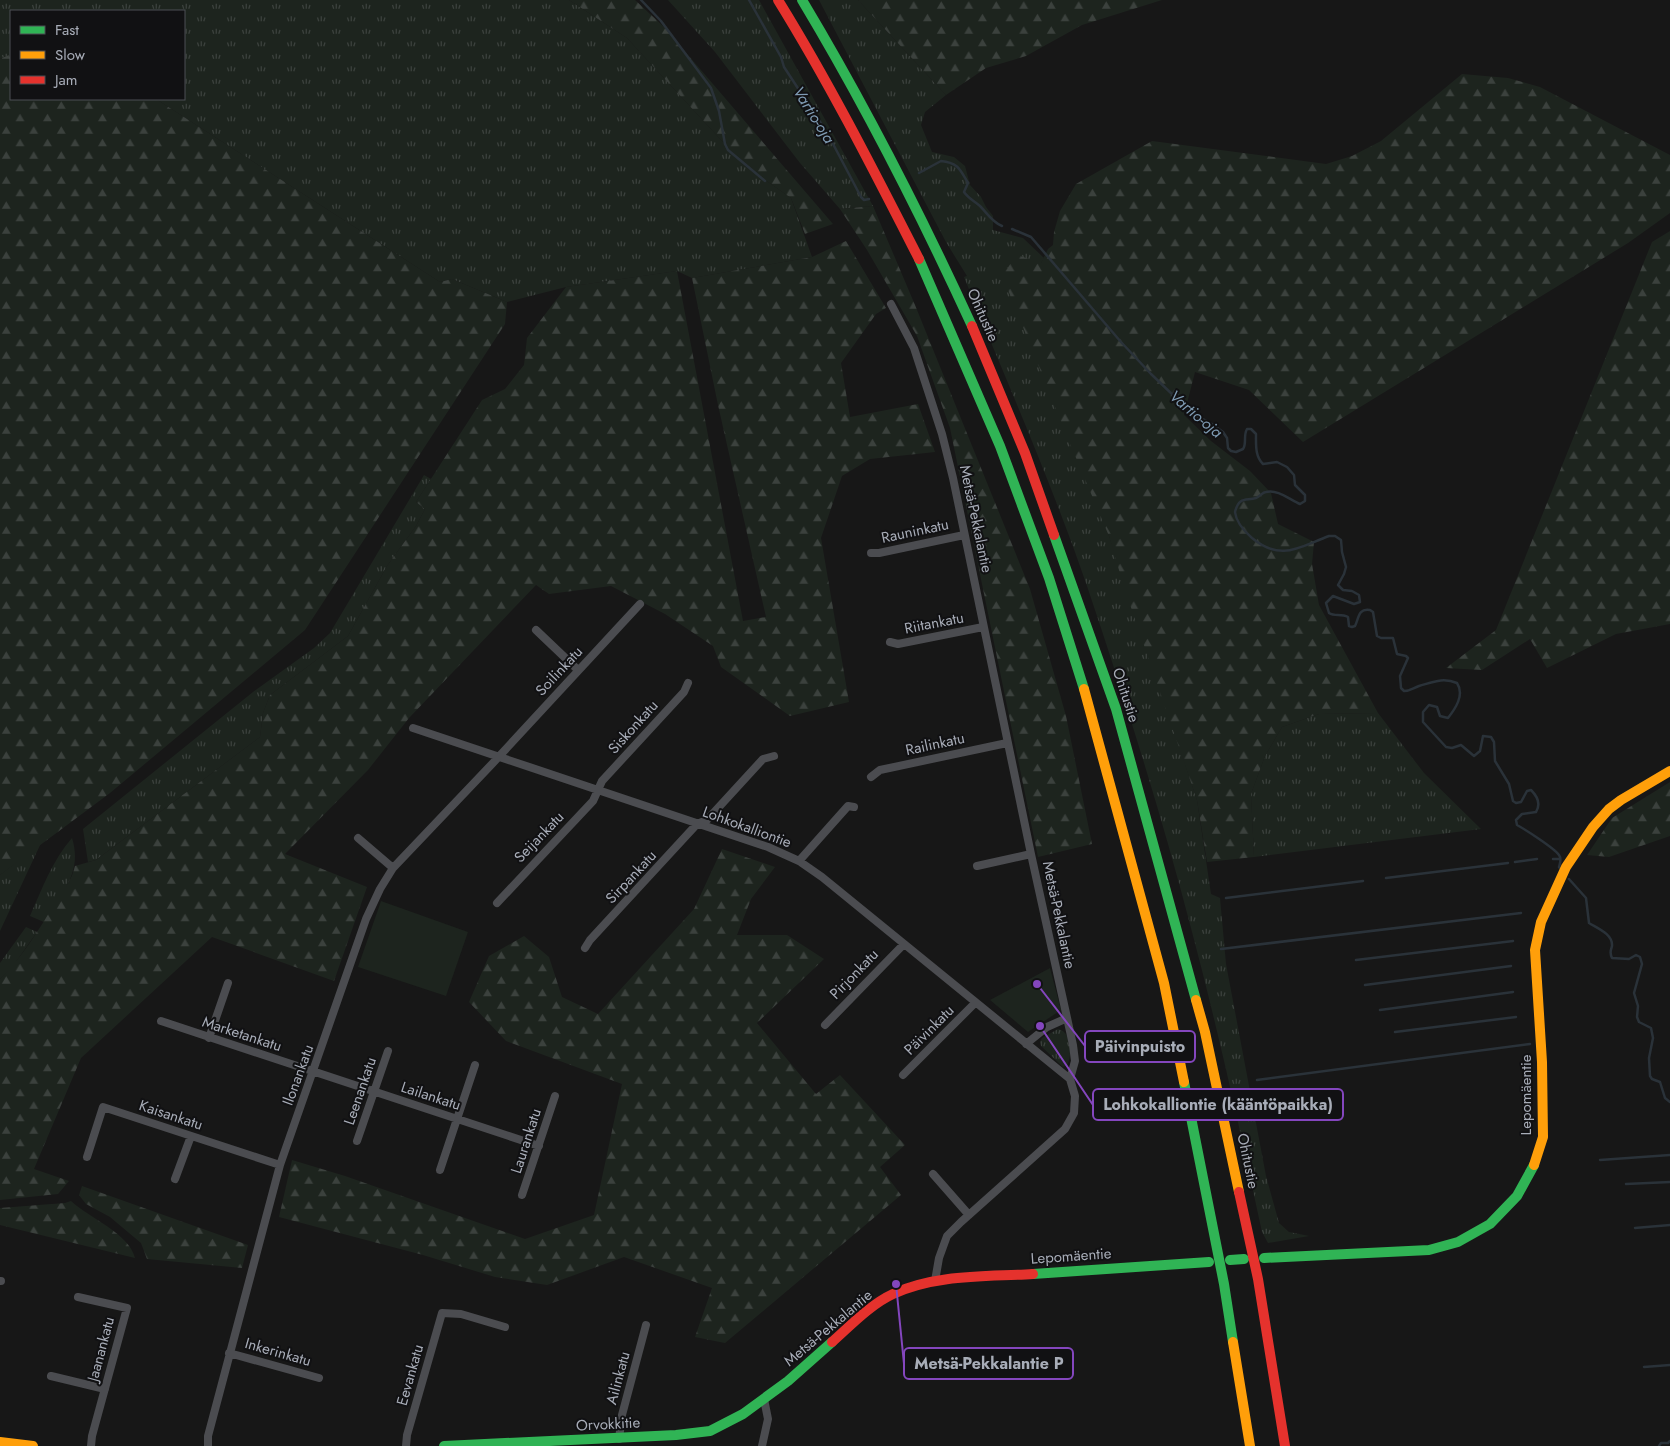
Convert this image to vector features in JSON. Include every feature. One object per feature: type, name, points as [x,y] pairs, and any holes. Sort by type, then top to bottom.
[{"type":"main road","points":[[778,0],[814,58],[857,137],[928,277],[1000,446],[1049,578],[1089,704],[1164,983],[1224,1284],[1250,1446]]},
{"type":"main road","name":"Ohitustie","points":[[802,0],[873,124],[945,267],[976,334],[1028,462],[1116,709],[1204,1032],[1258,1279],[1285,1446]]},
{"type":"main road","name":"Lepomäentie","points":[[1264,1258],[1429,1250],[1458,1242],[1490,1224],[1517,1196],[1533,1167],[1543,1137],[1542,1062],[1535,950],[1541,922],[1566,867],[1592,827],[1609,809],[1670,771]]},
{"type":"main road","points":[[1230,1260],[1244,1260]]},
{"type":"main road","name":"Lepomäentie","points":[[935,1281],[1209,1262]]},
{"type":"main road","name":"Metsä-Pekkalantie","points":[[764,1399],[788,1381],[860,1317],[891,1295],[917,1285],[935,1281]]},
{"type":"main road","name":"Orvokkitie","points":[[444,1446],[548,1444],[676,1436],[710,1431],[743,1414],[764,1399]]},
{"type":"main road","points":[[0,1442],[33,1446]]},
{"type":"street","name":"Metsä-Pekkalantie","points":[[891,304],[914,348],[942,434],[953,478],[1030,854],[1075,1061],[1070,1079],[1075,1096],[1074,1113],[1065,1129],[947,1236],[938,1258],[935,1281]]},
{"type":"street","name":"Rauninkatu","points":[[871,553],[879,553],[964,535]]},
{"type":"street","name":"Soilinkatu","points":[[498,757],[640,604]]},
{"type":"street","name":"Riitankatu","points":[[890,642],[898,644],[983,627]]},
{"type":"street","points":[[536,630],[578,670]]},
{"type":"street","name":"Siskonkatu","points":[[598,789],[602,781],[684,692],[688,683]]},
{"type":"street","name":"Lohkokalliontie","points":[[413,728],[768,847],[799,861],[822,876],[1070,1079]]},
{"type":"street","name":"Railinkatu","points":[[871,776],[880,770],[1007,743]]},
{"type":"street","name":"Sirpankatu","points":[[585,948],[590,940],[697,824],[707,820],[763,759],[774,756]]},
{"type":"street","name":"Ilonankatu","points":[[208,1446],[208,1436],[229,1353],[280,1165],[366,919],[393,868],[498,757]]},
{"type":"street","name":"Seijankatu","points":[[498,903],[594,801],[598,789]]},
{"type":"street","points":[[799,861],[848,806],[854,807]]},
{"type":"street","points":[[358,838],[393,868]]},
{"type":"street","points":[[977,866],[1030,854]]},
{"type":"street","name":"Pirjonkatu","points":[[825,1025],[904,944]]},
{"type":"street","points":[[209,1038],[228,983]]},
{"type":"street","name":"Päivinkatu","points":[[903,1075],[975,1003]]},
{"type":"street","points":[[1026,1044],[1047,1028],[1067,1018]]},
{"type":"street","name":"Marketankatu","points":[[161,1021],[314,1072]]},
{"type":"street","name":"Leenankatu","points":[[357,1141],[388,1051]]},
{"type":"street","points":[[440,1170],[475,1065]]},
{"type":"street","name":"Lailankatu","points":[[314,1072],[539,1146]]},
{"type":"street","name":"Laurankatu","points":[[522,1196],[556,1096]]},
{"type":"street","name":"Kaisankatu","points":[[87,1157],[103,1107],[280,1165]]},
{"type":"street","points":[[175,1179],[191,1136]]},
{"type":"street","points":[[933,1174],[969,1215]]},
{"type":"street","name":"Jaanankatu","points":[[78,1298],[127,1308],[90,1446]]},
{"type":"street","name":"Eevankatu","points":[[406,1446],[407,1435],[442,1312],[461,1314],[505,1327]]},
{"type":"street","name":"Ailinkatu","points":[[619,1439],[622,1414],[646,1325]]},
{"type":"street","name":"Inkerinkatu","points":[[229,1353],[319,1378]]},
{"type":"street","points":[[51,1376],[104,1390]]},
{"type":"street","points":[[762,1446],[768,1418],[764,1399]]},
{"type":"green space","points":[[0,0],[569,0],[627,38],[745,166],[791,198],[812,257],[692,278],[677,271],[566,287],[507,302],[452,279],[440,282],[158,100],[185,100],[185,10],[10,10],[10,54],[0,59]]},
{"type":"green space","points":[[569,0],[635,0],[664,27],[833,224],[805,234],[791,198],[745,166],[627,38]]},
{"type":"green space","points":[[668,0],[759,0],[873,206],[840,209],[800,163],[715,52]]},
{"type":"green space","points":[[819,0],[858,0],[946,95],[925,112],[921,125],[932,152],[954,157],[965,166],[970,185],[981,197],[993,216],[993,230],[1023,238],[1044,258],[1041,263],[1109,536],[1197,800],[1211,894],[1220,898],[1226,964],[1266,1176],[1279,1223],[1289,1232],[1309,1236],[1268,1243],[1262,1232],[1220,1042],[1179,885],[1129,714],[1073,547],[964,277],[967,276],[946,242]]},
{"type":"green space","points":[[858,0],[1162,0],[1082,25],[1026,56],[986,68],[946,95]]},
{"type":"green space","points":[[10,54],[10,100],[158,100],[440,282],[452,279],[507,302],[505,324],[305,630],[110,793],[0,875],[0,59]]},
{"type":"green space","points":[[1462,74],[1508,78],[1540,87],[1670,155],[1670,213],[1628,243],[1303,442],[1249,390],[1195,372],[1184,415],[1211,441],[1250,471],[1271,493],[1278,524],[1314,542],[1312,564],[1319,605],[1378,713],[1319,714],[1282,727],[1265,756],[1251,794],[1254,857],[1207,862],[1197,800],[1124,587],[1109,536],[1002,275],[1017,255],[1041,263],[1048,249],[1053,245],[1054,232],[1060,211],[1076,184],[1152,141],[1326,164],[1352,156],[1381,141]]},
{"type":"green space","points":[[873,206],[1030,589],[1066,716],[1092,844],[1038,857],[950,428],[917,336],[867,250],[840,209]]},
{"type":"green space","points":[[1670,231],[1670,624],[1616,634],[1547,668],[1530,639],[1482,670],[1446,668],[1496,630],[1652,242]]},
{"type":"green space","points":[[846,241],[886,308],[876,314],[841,363],[850,417],[918,404],[935,452],[870,459],[842,476],[821,538],[849,702],[790,716],[721,667],[713,646],[665,614],[611,586],[549,594],[536,585],[409,718],[368,770],[285,854],[367,887],[334,981],[212,937],[81,1058],[34,1169],[69,1181],[58,1194],[0,1200],[0,979],[16,962],[36,933],[67,885],[75,866],[96,860],[260,737],[263,713],[270,695],[348,636],[387,566],[416,526],[425,509],[416,502],[482,400],[505,389],[524,365],[527,338],[566,287],[677,271],[743,621],[766,617],[718,405],[692,278],[812,257]]},
{"type":"green space","points":[[424,475],[431,479],[416,502],[425,509],[416,526],[387,566],[348,636],[270,695],[263,713],[260,737],[96,860],[88,862],[83,829],[253,692],[314,648],[330,633]]},
{"type":"green space","points":[[1378,713],[1424,773],[1481,829],[1254,857],[1251,794],[1265,756],[1282,727],[1319,714]]},
{"type":"green space","points":[[1670,782],[1670,836],[1609,857],[1587,855],[1612,818]]},
{"type":"green space","points":[[72,838],[75,862],[68,883],[44,922],[30,916],[53,866]]},
{"type":"green space","points":[[41,843],[0,931],[0,875]]},
{"type":"green space","points":[[722,849],[775,867],[751,899],[737,935],[787,935],[824,959],[757,1023],[816,1094],[840,1075],[905,1145],[880,1167],[901,1195],[725,1343],[695,1337],[712,1288],[624,1257],[547,1285],[495,1277],[423,1255],[279,1217],[292,1160],[345,1176],[525,1239],[594,1215],[622,1084],[506,1041],[469,1002],[489,956],[524,936],[549,957],[562,997],[598,1014],[694,909]]},
{"type":"green space","points":[[381,901],[468,932],[446,996],[358,967]]},
{"type":"green space","points":[[26,927],[37,932],[13,966],[0,979],[0,963]]},
{"type":"green space","points":[[1050,968],[1061,1010],[1028,1032],[990,1000]]},
{"type":"green space","points":[[1058,1029],[1066,1034],[1070,1044],[1069,1061],[1063,1067],[1041,1046],[1040,1042],[1042,1038]]},
{"type":"green space","points":[[82,1186],[248,1245],[242,1268],[147,1259],[141,1243],[110,1217],[86,1204],[79,1195]]},
{"type":"green space","points":[[71,1201],[117,1233],[131,1249],[135,1258],[0,1225],[0,1208]]},
{"type":"waterway","points":[[641,0],[661,21],[711,88],[719,111],[725,144],[728,150],[765,181]]},
{"type":"waterway","name":"Vartio-oja","points":[[749,0],[781,57],[784,67],[824,128],[824,137],[832,142],[861,197],[864,200],[869,199]]},
{"type":"waterway","name":"Vartio-oja","points":[[919,173],[941,161],[952,163],[961,171],[968,183],[964,192],[992,220],[1002,226]]},
{"type":"waterway","name":"Vartio-oja","points":[[1012,229],[1031,237],[1151,374],[1195,416],[1209,422],[1223,432],[1227,438],[1228,448],[1231,451],[1236,452],[1243,449],[1247,429],[1251,429],[1256,434],[1257,454],[1260,461],[1263,464],[1277,462],[1287,467],[1294,475],[1295,485],[1305,495],[1305,501],[1300,504],[1279,493],[1270,491],[1256,498],[1243,500],[1239,503],[1235,512],[1241,526],[1252,538],[1262,545],[1281,551],[1299,548],[1329,536],[1335,536],[1341,540],[1346,567],[1338,585],[1343,590],[1352,591],[1359,595],[1360,602],[1354,604],[1333,596],[1326,603],[1329,613],[1348,617],[1349,626],[1352,627],[1355,626],[1361,612],[1366,610],[1373,612],[1377,636],[1393,638],[1397,654],[1408,658],[1400,676],[1401,688],[1404,691],[1438,681],[1447,680],[1457,683],[1460,697],[1448,718],[1440,716],[1437,707],[1429,705],[1423,712],[1423,722],[1446,747],[1452,748],[1461,745],[1474,756],[1480,751],[1483,736],[1491,737],[1494,742],[1495,761],[1509,784],[1513,801],[1516,803],[1521,802],[1527,791],[1531,790],[1538,800],[1536,812],[1522,814],[1516,820],[1517,825],[1540,839],[1556,852],[1560,858],[1560,868]]},
{"type":"waterway","points":[[1515,862],[1537,859]]},
{"type":"waterway","name":"Vartio-oja","points":[[1553,859],[1560,859]]},
{"type":"waterway","points":[[1386,878],[1508,863]]},
{"type":"waterway","name":"Vartio-oja","points":[[1569,879],[1586,898],[1589,923],[1610,938],[1612,942],[1610,953],[1612,958],[1629,959],[1636,955],[1640,957],[1642,964],[1634,993],[1638,1006],[1637,1017],[1639,1022],[1651,1028],[1653,1038],[1649,1058],[1650,1076],[1652,1079],[1660,1082],[1665,1098],[1670,1102]]},
{"type":"waterway","points":[[1226,898],[1363,881]]},
{"type":"waterway","points":[[1221,949],[1521,913]]},
{"type":"waterway","points":[[1356,960],[1513,941]]},
{"type":"waterway","points":[[1365,985],[1511,966]]},
{"type":"waterway","points":[[1380,1010],[1513,992]]},
{"type":"waterway","points":[[1395,1032],[1516,1017]]},
{"type":"waterway","points":[[1257,1080],[1530,1044]]},
{"type":"waterway","points":[[1600,1160],[1670,1155]]},
{"type":"waterway","points":[[1626,1184],[1670,1182]]},
{"type":"waterway","points":[[1635,1228],[1670,1225]]},
{"type":"waterway","points":[[1644,1367],[1670,1365]]},
{"type":"waterway","name":"Vartio-oja","points":[[1659,1446],[1661,1443],[1668,1443],[1670,1441]]},
{"type":"traffic: fast","points":[[802,0],[892,161],[972,326]]},
{"type":"traffic: fast","points":[[919,259],[1000,446],[1049,578],[1084,689]]},
{"type":"traffic: fast","points":[[1054,535],[1116,709],[1196,1000]]},
{"type":"traffic: fast","points":[[1184,1082],[1224,1284],[1233,1342]]},
{"type":"traffic: fast","points":[[1264,1258],[1429,1250],[1458,1242],[1490,1224],[1517,1196],[1534,1165]]},
{"type":"traffic: fast","points":[[1230,1260],[1244,1259]]},
{"type":"traffic: fast","points":[[1033,1274],[1209,1262]]},
{"type":"traffic: fast","points":[[444,1446],[676,1435],[710,1431],[743,1414],[788,1381],[832,1342]]},
{"type":"traffic: slow","points":[[1084,689],[1164,983],[1184,1082]]},
{"type":"traffic: slow","points":[[1534,1165],[1543,1137],[1542,1062],[1535,950],[1541,922],[1566,867],[1593,827],[1609,809],[1621,800],[1670,771]]},
{"type":"traffic: slow","points":[[1196,1000],[1205,1032],[1239,1192]]},
{"type":"traffic: slow","points":[[1233,1342],[1250,1446]]},
{"type":"traffic: slow","points":[[0,1442],[33,1446]]},
{"type":"traffic: jam","points":[[778,0],[834,96],[919,259]]},
{"type":"traffic: jam","points":[[972,326],[1025,453],[1054,535]]},
{"type":"traffic: jam","points":[[1239,1192],[1258,1279],[1285,1446]]},
{"type":"traffic: jam","points":[[832,1342],[877,1303],[909,1288],[944,1280],[1033,1274]]},
{"type":"place","name":"Päivinpuisto","points":[[1037,984]]},
{"type":"place","name":"Lohkokalliontie (kääntöpaikka)","points":[[1040,1026]]},
{"type":"place","name":"Metsä-Pekkalantie P","points":[[896,1284]]}]
